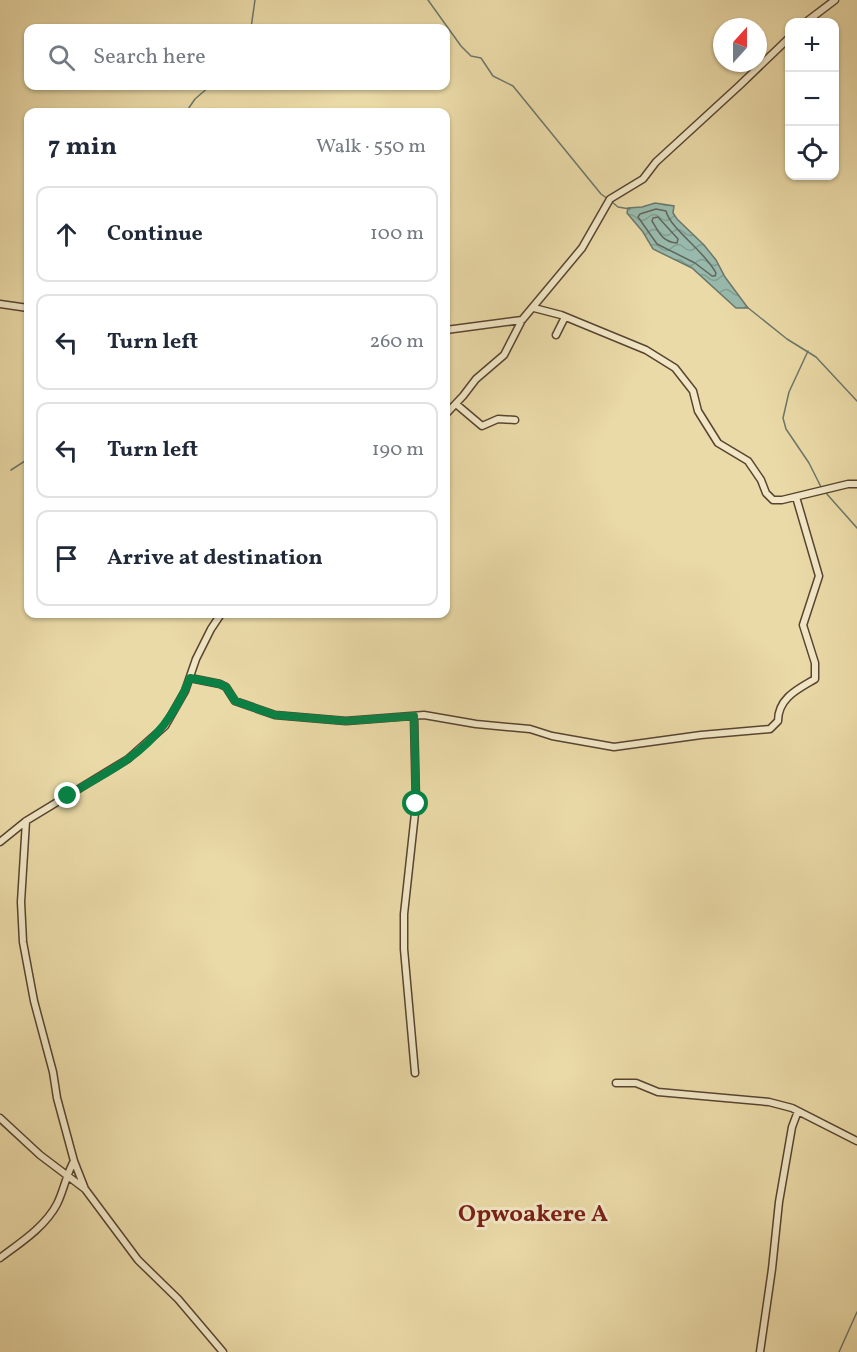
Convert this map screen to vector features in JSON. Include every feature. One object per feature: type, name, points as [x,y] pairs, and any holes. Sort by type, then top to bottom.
[{"type":"street","points":[[811,18],[835,0]]},
{"type":"street","points":[[450,410],[476,379],[504,355],[522,320],[582,248],[610,199],[643,179],[656,162],[785,41]]},
{"type":"street","points":[[0,304],[24,307]]},
{"type":"street","points":[[534,308],[565,317],[646,350],[675,369],[693,391],[698,411],[718,443],[748,461],[772,500],[782,500],[848,484],[857,484]]},
{"type":"street","points":[[556,335],[565,317]]},
{"type":"street","points":[[450,329],[522,320]]},
{"type":"street","points":[[456,404],[482,426],[498,419],[515,420]]},
{"type":"street","points":[[190,678],[220,684],[226,687],[235,701],[275,715],[346,721],[424,716],[530,729],[552,736],[614,747],[701,735],[770,729],[778,720],[778,711],[790,694],[815,679],[816,674],[804,625],[819,576],[796,497]]},
{"type":"street","points":[[0,842],[27,821],[120,765],[165,726],[173,715],[196,659],[218,618]]},
{"type":"street","points":[[414,716],[416,804],[404,914],[404,949],[415,1073]]},
{"type":"street","points":[[27,821],[21,902],[23,942],[34,1001],[74,1161],[85,1189],[138,1260],[178,1299],[223,1352]]},
{"type":"street","points":[[616,1083],[636,1083],[658,1092],[769,1102],[798,1111],[857,1141]]},
{"type":"street","points":[[760,1352],[779,1202],[792,1127],[798,1111]]},
{"type":"street","points":[[0,1118],[40,1155],[85,1189]]},
{"type":"street","points":[[0,1258],[46,1220],[60,1198],[66,1175],[74,1161]]},
{"type":"water","points":[[655,203],[674,206],[673,213],[677,219],[716,260],[725,277],[748,308],[736,308],[692,268],[653,249],[643,232],[627,213],[628,208]]},
{"type":"waterway","points":[[252,24],[255,0]]},
{"type":"waterway","points":[[428,0],[445,24]]},
{"type":"waterway","points":[[450,31],[471,56],[481,58],[493,76],[513,86],[601,194],[608,199]]},
{"type":"waterway","points":[[189,108],[205,90]]},
{"type":"waterway","points":[[612,202],[618,207],[630,209]]},
{"type":"waterway","points":[[747,307],[787,339],[816,357],[857,401]]},
{"type":"waterway","points":[[808,351],[789,392],[783,418],[786,429],[809,463],[821,487]]},
{"type":"waterway","points":[[11,470],[24,462]]},
{"type":"waterway","points":[[826,493],[857,528]]},
{"type":"waterway","points":[[839,1352],[857,1312]]},
{"type":"district","name":"Opwoakere A","points":[[533,1213]]},
{"type":"route","points":[[68,796],[128,759],[165,726],[173,715],[190,678],[220,684],[226,687],[235,701],[275,715],[346,721],[414,716],[416,804]]}]
